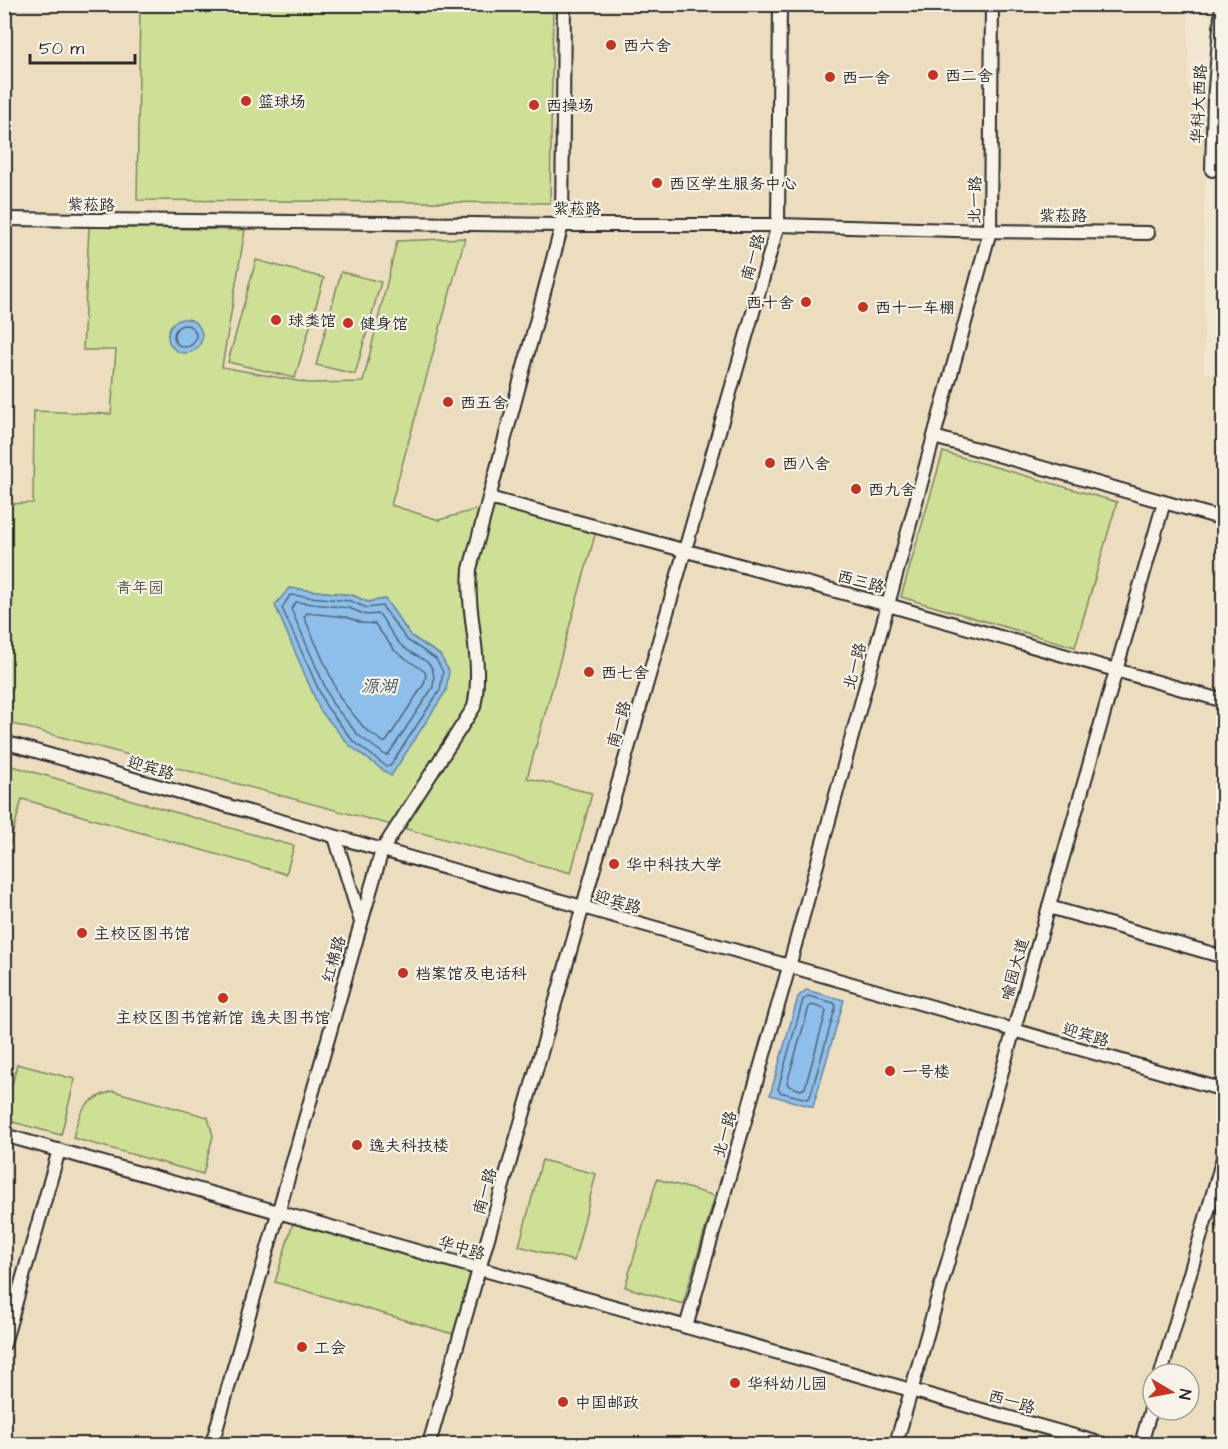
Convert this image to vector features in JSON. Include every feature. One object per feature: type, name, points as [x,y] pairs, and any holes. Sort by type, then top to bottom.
[{"type":"street","name":"红棉路","points":[[212,1444],[382,850],[474,707],[478,669],[469,587],[470,569],[562,225],[564,4]]},
{"type":"street","name":"南一路","points":[[429,1444],[778,225],[780,4]]},
{"type":"street","name":"北一路","points":[[686,1327],[789,967],[990,231],[992,4]]},
{"type":"street","name":"华科大西路","points":[[1212,170],[1214,100],[1222,4]]},
{"type":"street","name":"紫菘路","points":[[4,219],[778,225],[1149,233]]},
{"type":"street","points":[[934,437],[1224,519]]},
{"type":"street","name":"西三路","points":[[489,498],[888,605],[1224,701]]},
{"type":"street","name":"喻园大道","points":[[896,1444],[1164,502]]},
{"type":"street","name":"迎宾路","points":[[4,742],[1224,1090]]},
{"type":"street","points":[[335,837],[361,922]]},
{"type":"street","points":[[1049,907],[1224,957]]},
{"type":"street","name":"华中路","points":[[4,1135],[911,1390]]},
{"type":"street","points":[[4,1344],[58,1150]]},
{"type":"street","points":[[1164,1362],[1224,1155]]},
{"type":"street","name":"西一路","points":[[911,1390],[1103,1444]]},
{"type":"street","points":[[1141,1444],[1147,1422]]},
{"type":"shaded area","name":"华中科技大学","points":[[5,5],[1188,5],[1188,89],[1208,90],[1204,215],[1204,373],[1215,373],[1215,229],[1224,228],[1223,1444],[5,1444]]},
{"type":"green space","points":[[140,5],[553,5],[550,203],[137,200]]},
{"type":"green space","name":"青年园","points":[[89,227],[245,230],[222,367],[308,383],[363,382],[397,241],[465,238],[391,505],[439,520],[495,504],[597,528],[527,778],[592,793],[571,873],[5,722],[4,504],[33,503],[34,411],[111,414],[116,350],[83,350]],"holes":[[[173,323],[202,338],[196,348],[175,349],[168,336]],[[289,588],[352,595],[368,602],[385,599],[411,636],[440,655]]]},
{"type":"green space","name":"球类馆","points":[[256,260],[324,278],[295,378],[228,362]]},
{"type":"green space","name":"健身馆","points":[[341,272],[381,282],[355,374],[316,365]]},
{"type":"green space","points":[[943,452],[1117,502],[1075,647],[901,597]]},
{"type":"green space","points":[[5,764],[294,846],[286,874],[22,799],[5,862]]},
{"type":"green space","points":[[17,1064],[75,1079],[61,1135],[5,1120],[5,1085],[12,1086]]},
{"type":"green space","points":[[113,1091],[208,1117],[213,1136],[203,1174],[73,1138],[84,1107],[95,1098]]},
{"type":"green space","points":[[542,1160],[596,1174],[574,1261],[519,1246]]},
{"type":"green space","points":[[657,1179],[715,1196],[683,1304],[625,1287]]},
{"type":"green space","points":[[293,1223],[471,1273],[453,1334],[275,1282]]},
{"type":"water","points":[[185,319],[197,324],[202,336],[197,348],[185,353],[173,348],[168,336],[173,324]]},
{"type":"water","name":"源湖","points":[[289,588],[352,595],[368,602],[385,599],[411,636],[440,655],[449,671],[446,691],[391,776],[349,745],[320,710],[275,605]]},
{"type":"water","points":[[806,990],[844,1000],[813,1107],[770,1095],[798,997]]},
{"type":"place","name":"西六舍","points":[[611,45]]},
{"type":"place","name":"西二舍","points":[[933,75]]},
{"type":"place","name":"西一舍","points":[[830,77]]},
{"type":"place","name":"篮球场","points":[[246,101]]},
{"type":"place","name":"西操场","points":[[534,105]]},
{"type":"place","name":"西区学生服务中心","points":[[657,183]]},
{"type":"place","name":"西十舍","points":[[806,302]]},
{"type":"place","name":"西十一车棚","points":[[863,307]]},
{"type":"place","name":"球类馆","points":[[276,320]]},
{"type":"place","name":"健身馆","points":[[348,323]]},
{"type":"place","name":"西五舍","points":[[448,402]]},
{"type":"place","name":"西八舍","points":[[770,463]]},
{"type":"place","name":"西九舍","points":[[856,489]]},
{"type":"place","name":"西七舍","points":[[589,672]]},
{"type":"place","name":"华中科技大学","points":[[614,864]]},
{"type":"place","name":"主校区图书馆","points":[[82,933]]},
{"type":"place","name":"档案馆及电话科","points":[[403,973]]},
{"type":"place","name":"主校区图书馆新馆 逸夫图书馆","points":[[223,998]]},
{"type":"place","name":"一号楼","points":[[890,1071]]},
{"type":"place","name":"逸夫科技楼","points":[[357,1145]]},
{"type":"place","name":"工会","points":[[302,1347]]},
{"type":"place","name":"华科幼儿园","points":[[735,1383]]},
{"type":"place","name":"中国邮政","points":[[563,1402]]}]
